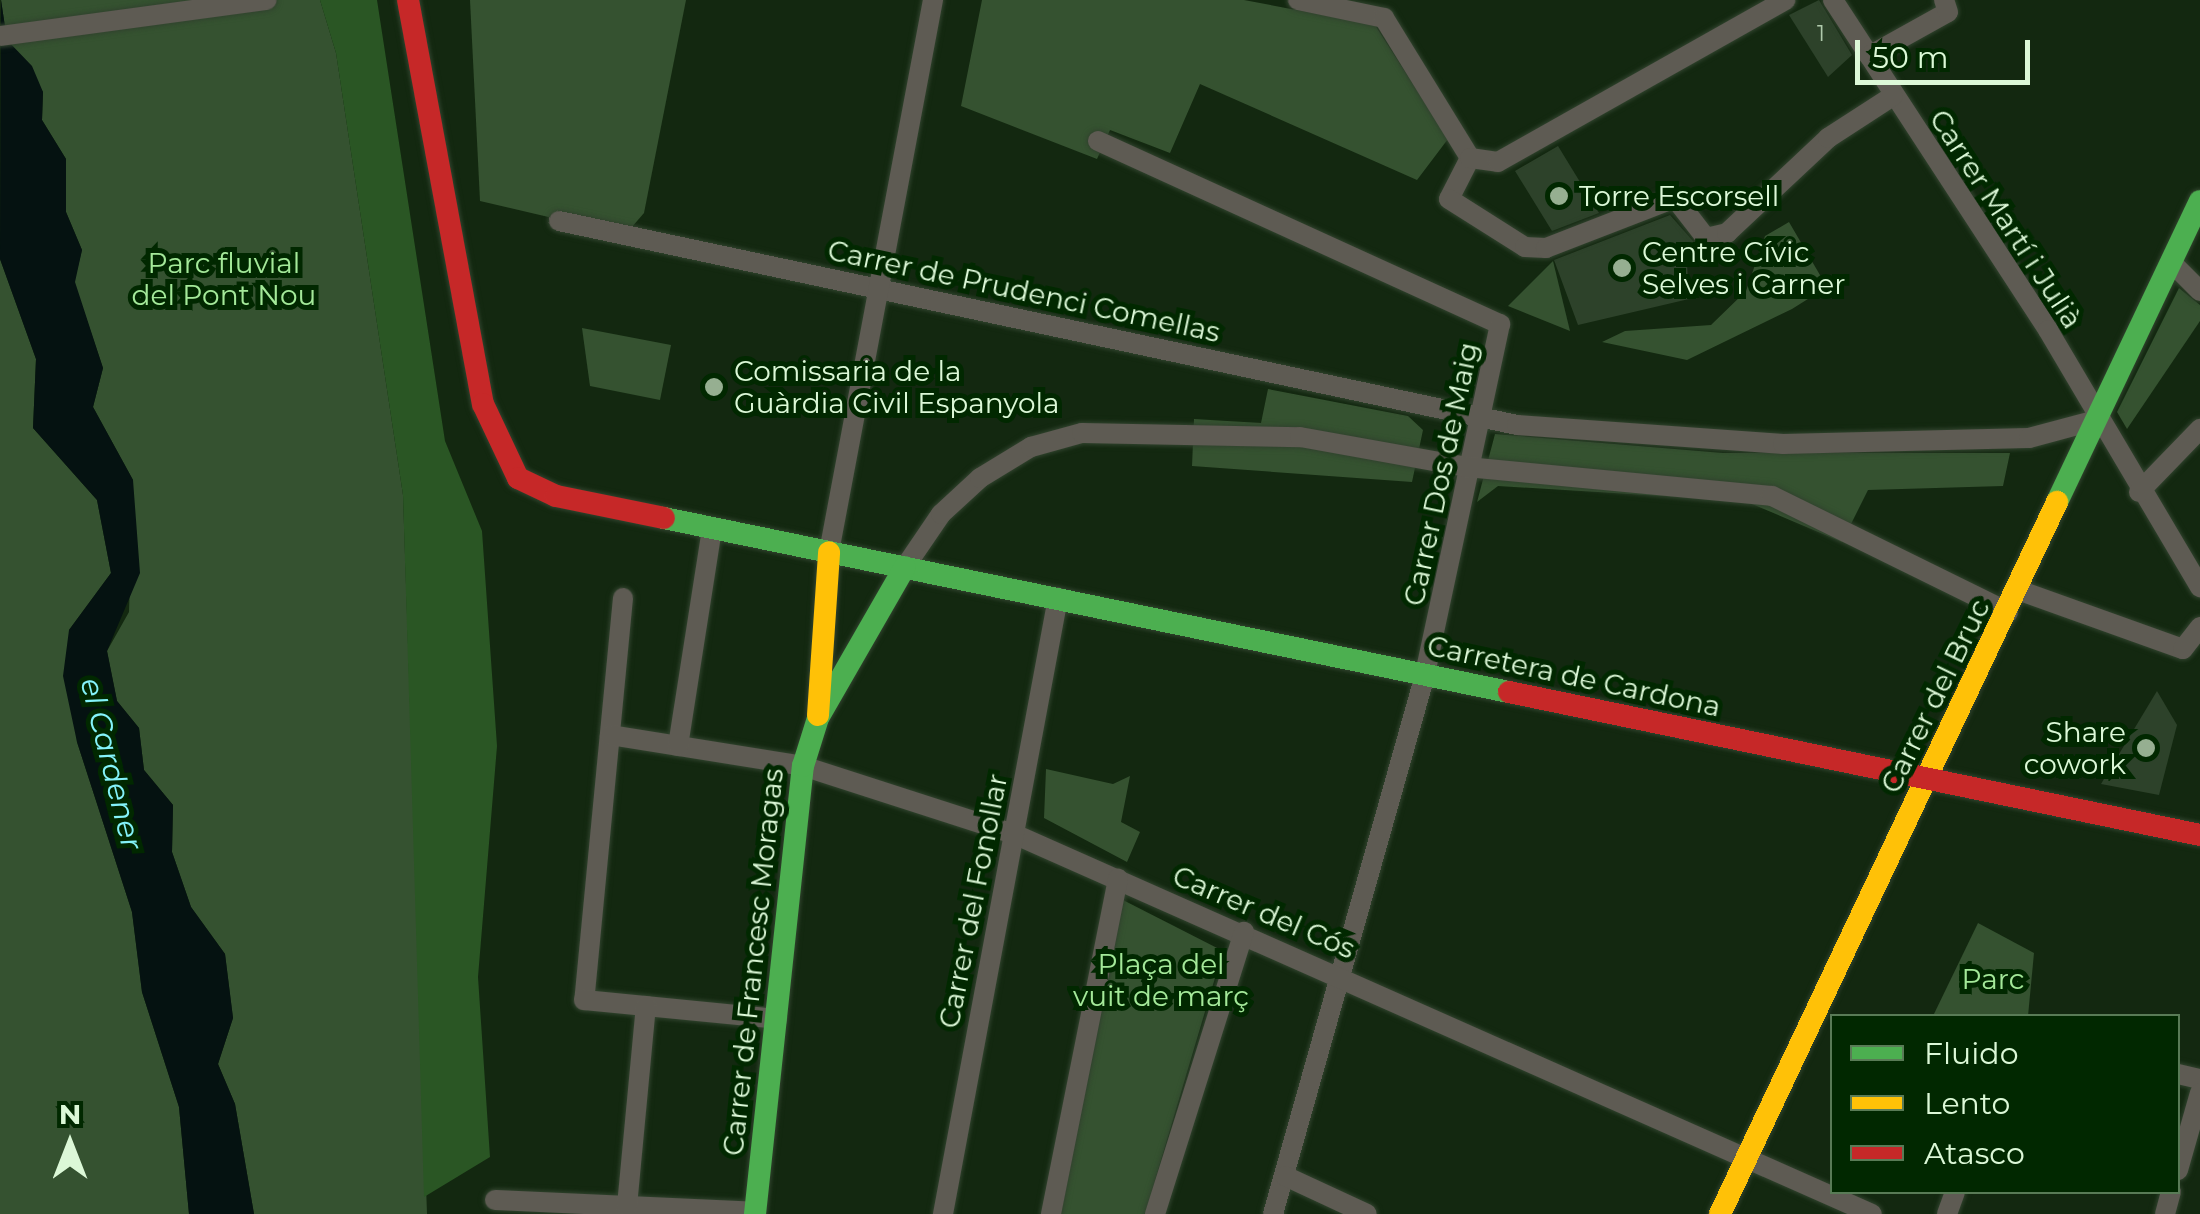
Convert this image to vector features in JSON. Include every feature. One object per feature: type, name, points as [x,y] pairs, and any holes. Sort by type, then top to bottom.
[{"type":"main road","name":"Carretera de Cardona","points":[[410,1],[476,370],[497,444],[518,478],[556,496],[2200,835]]},
{"type":"main road","name":"Carrer del Bruc","points":[[1720,1214],[2200,201]]},
{"type":"main road","name":"Carrer de Francesc Moragas","points":[[818,718],[830,552]]},
{"type":"main road","name":"Carrer de Francesc Moragas","points":[[756,1213],[803,766],[818,718],[905,566]]},
{"type":"street","points":[[0,36],[267,0]]},
{"type":"street","points":[[830,552],[934,0]]},
{"type":"street","points":[[1298,0],[1384,18],[1470,158]]},
{"type":"street","points":[[1470,158],[1498,162],[1786,0]]},
{"type":"street","name":"Carrer Martí i Julià","points":[[1834,0],[2048,330],[2096,420],[2200,587]]},
{"type":"street","points":[[1869,56],[1948,12],[1944,0]]},
{"type":"street","points":[[1470,158],[1448,199],[1525,246],[1546,248],[1676,198],[1706,238],[1727,232],[1828,138],[1893,96]]},
{"type":"street","name":"Carrer Dos de Maig","points":[[1098,141],[1500,324],[1476,418],[1425,675],[1345,976],[1273,1214]]},
{"type":"street","name":"Carrer de Prudenci Comellas","points":[[559,221],[1476,418],[1783,444],[2030,438],[2096,420]]},
{"type":"street","points":[[2172,262],[2200,291]]},
{"type":"street","points":[[2139,492],[2200,429]]},
{"type":"street","points":[[905,566],[941,514],[980,478],[1031,448],[1082,434],[1300,437],[1466,467],[1772,496],[2008,612]]},
{"type":"street","points":[[678,746],[712,529]]},
{"type":"street","points":[[2018,590],[2182,649],[2200,627]]},
{"type":"street","points":[[623,598],[584,1000],[777,1019]]},
{"type":"street","name":"Carrer del Fonollar","points":[[943,1214],[1058,598]]},
{"type":"street","name":"Carrer del Cós","points":[[610,736],[803,766],[1014,834],[1345,976],[1872,1214]]},
{"type":"street","points":[[1051,1214],[1118,879]]},
{"type":"street","points":[[1155,1214],[1244,932]]},
{"type":"street","points":[[626,1206],[646,1006]]},
{"type":"street","points":[[2180,1163],[2200,1093]]},
{"type":"street","points":[[1285,1176],[1367,1214]]},
{"type":"street","points":[[495,1200],[756,1213]]},
{"type":"green space","name":"Parc fluvial del Pont Nou","points":[[1,0],[320,0],[336,53],[403,495],[427,1214],[254,1214],[235,1104],[218,1064],[233,1018],[225,954],[191,907],[172,852],[173,805],[144,770],[139,728],[117,701],[107,651],[129,612],[133,480],[93,407],[103,368],[74,282],[82,250],[66,212],[66,159],[42,120],[43,92],[7,40]]},
{"type":"green space","points":[[320,0],[377,0],[445,441],[482,531],[497,746],[478,977],[490,1157],[424,1197],[403,495],[336,53]]},
{"type":"green space","points":[[470,0],[686,0],[644,213],[625,235],[480,201]]},
{"type":"green space","points":[[982,0],[1244,0],[1375,25],[1448,139],[1417,180],[1200,84],[1170,153],[1110,130],[1097,159],[961,106]]},
{"type":"green space","points":[[1789,222],[1827,287],[1792,309],[1687,360],[1602,342],[1625,331],[1711,325],[1746,291],[1765,236]]},
{"type":"green space","points":[[0,259],[36,359],[33,428],[97,500],[111,573],[69,630],[77,742],[132,912],[142,992],[179,1107],[189,1214],[0,1214]]},
{"type":"green space","points":[[1553,261],[1570,331],[1508,306]]},
{"type":"green space","points":[[2179,288],[2200,305],[2200,321],[2127,429],[2117,412]]},
{"type":"green space","points":[[582,328],[671,345],[660,400],[590,386]]},
{"type":"green space","points":[[1268,389],[1408,416],[1423,430],[1412,482],[1192,466],[1194,419],[1261,423]]},
{"type":"green space","points":[[1495,434],[1723,453],[2010,453],[2003,486],[1868,490],[1842,542],[1745,501],[1498,486],[1477,502]]},
{"type":"green space","points":[[1046,769],[1113,784],[1130,776],[1121,822],[1140,832],[1127,862],[1044,818]]},
{"type":"green space","name":"Plaça del vuit de març","points":[[1123,900],[1223,951],[1145,1214],[1061,1214]]},
{"type":"green space","name":"Parc","points":[[1978,923],[2034,953],[2028,1014],[1934,1014]]},
{"type":"water","name":"el Cardener","points":[[1,0],[7,40],[32,66],[43,92],[42,120],[66,159],[66,212],[82,250],[75,282],[103,368],[93,407],[133,480],[140,573],[107,651],[117,701],[139,728],[144,770],[173,805],[172,852],[191,907],[225,954],[233,1018],[218,1064],[235,1104],[254,1214],[189,1214],[179,1107],[142,992],[132,912],[77,742],[63,676],[69,630],[111,573],[97,500],[33,428],[36,359],[0,259]]},
{"type":"building","points":[[1819,0],[1852,55],[1828,77],[1789,15]]},
{"type":"building","name":"Torre Escorsell","points":[[1558,146],[1599,213],[1552,231],[1515,171]]},
{"type":"building","name":"Centre Cívic Selves i Carner","points":[[1670,215],[1708,258],[1687,263],[1689,299],[1578,325],[1554,260]]},
{"type":"building","name":"Share cowork","points":[[2157,691],[2177,725],[2159,795],[2101,784]]},
{"type":"traffic: fast","points":[[2057,502],[2200,201]]},
{"type":"traffic: fast","points":[[664,518],[1509,692]]},
{"type":"traffic: fast","points":[[755,1214],[803,766],[818,718],[905,567]]},
{"type":"traffic: slow","points":[[1720,1214],[2057,502]]},
{"type":"traffic: slow","points":[[818,715],[829,552]]},
{"type":"traffic: jam","points":[[408,0],[483,404],[518,478],[556,496],[664,518]]},
{"type":"traffic: jam","points":[[1509,692],[2200,835]]},
{"type":"place","name":"Torre Escorsell","points":[[1559,196]]},
{"type":"place","name":"Centre Cívic Selves i Carner","points":[[1622,268]]},
{"type":"place","name":"Comissaria de la Guàrdia Civil Espanyola","points":[[714,387]]},
{"type":"place","name":"Share cowork","points":[[2146,748]]}]
